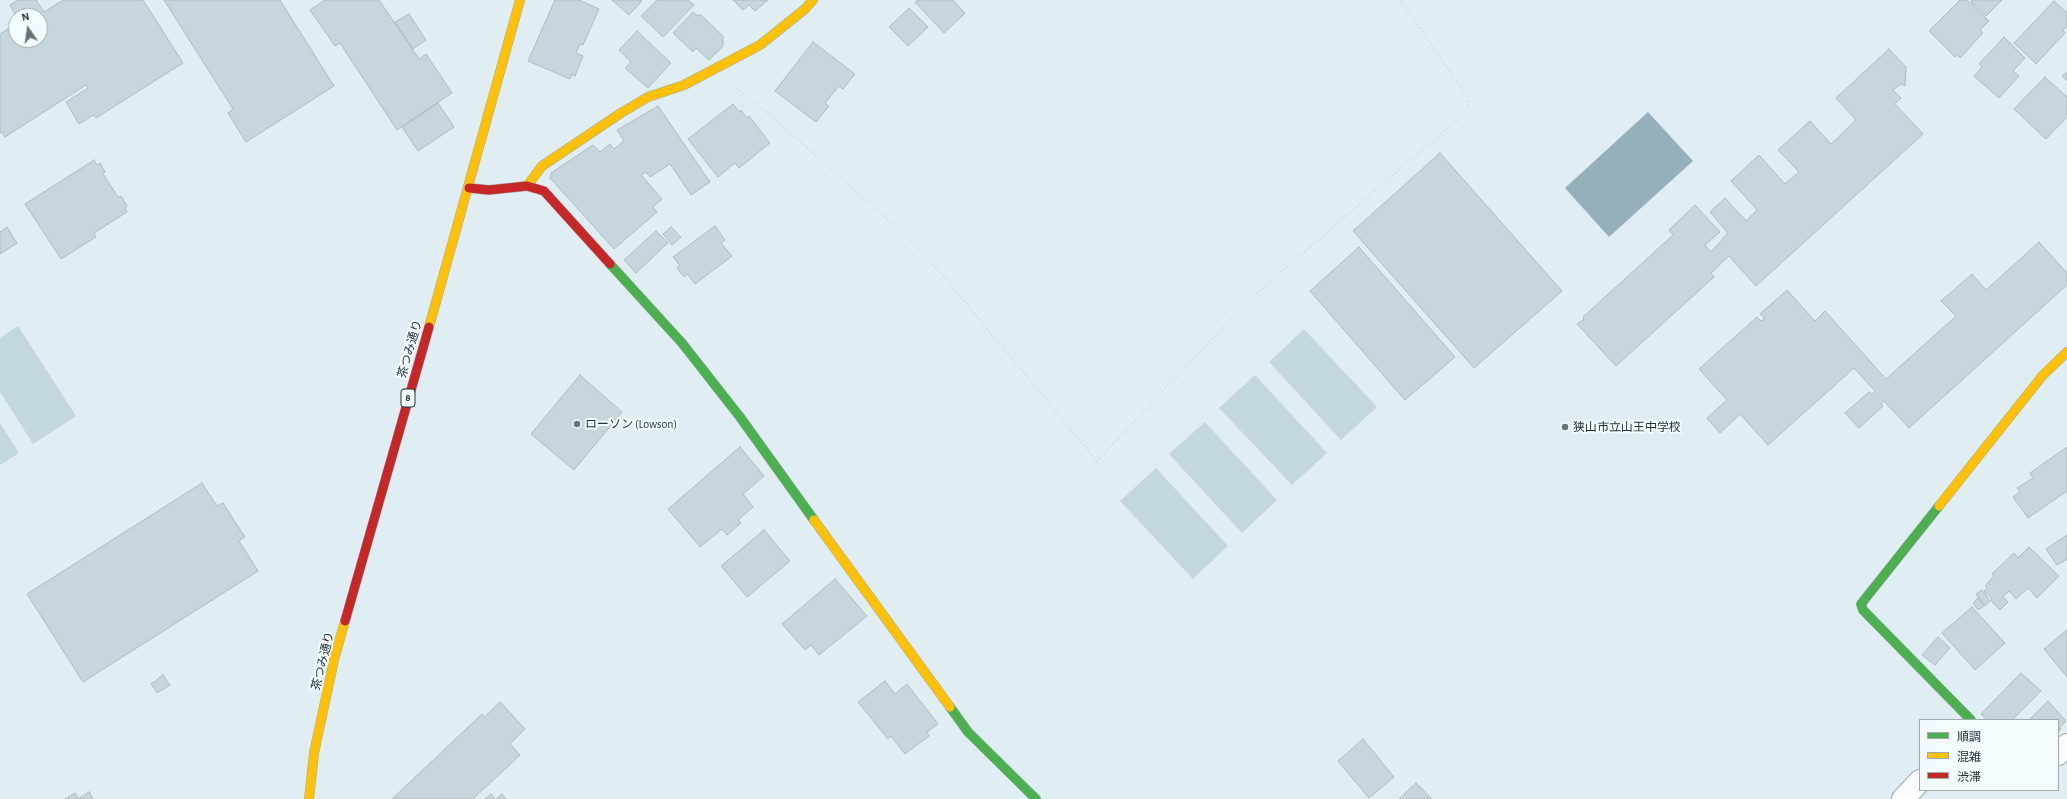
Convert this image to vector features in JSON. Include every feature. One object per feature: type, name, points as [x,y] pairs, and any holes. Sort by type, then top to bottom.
[{"type":"street","name":"茶つみ通り","points":[[309,799],[314,753],[334,660],[469,188],[520,0]]},
{"type":"street","points":[[527,186],[542,166],[621,113],[648,97],[684,85],[760,45],[805,9],[813,0]]},
{"type":"street","points":[[469,188],[489,190],[527,186],[544,191],[682,343],[740,417],[968,732],[1036,799]]},
{"type":"street","points":[[1970,719],[1863,610],[1861,604],[2043,375],[2067,352]]},
{"type":"street","points":[[2059,753],[2067,745]]},
{"type":"street","points":[[1903,799],[1919,782]]},
{"type":"path","points":[[714,70],[774,119],[912,241],[945,278],[1097,461],[1251,298],[1464,114],[1468,108],[1467,96],[1400,0]]},
{"type":"shaded area","points":[[1648,112],[1693,161],[1609,237],[1565,188]]},
{"type":"shaded area","points":[[18,326],[76,416],[33,444],[0,392],[0,338]]},
{"type":"shaded area","points":[[1304,329],[1377,407],[1341,440],[1269,362]]},
{"type":"shaded area","points":[[1255,375],[1327,453],[1292,485],[1219,408]]},
{"type":"shaded area","points":[[1205,422],[1277,500],[1242,533],[1169,454]]},
{"type":"shaded area","points":[[0,423],[19,453],[0,465]]},
{"type":"shaded area","points":[[1156,468],[1228,546],[1193,579],[1120,501]]},
{"type":"building","points":[[18,0],[36,0],[41,8],[12,8],[10,5]]},
{"type":"building","points":[[63,0],[143,0],[183,63],[96,118],[93,115],[79,124],[66,102],[88,88],[86,85],[5,137],[2,132],[0,133],[0,34],[8,29],[8,48],[48,48],[48,9]]},
{"type":"building","points":[[164,0],[280,0],[334,86],[246,142],[228,113],[233,109]]},
{"type":"building","points":[[325,0],[379,0],[419,59],[426,54],[452,93],[397,130],[340,43],[335,46],[310,10]]},
{"type":"building","points":[[555,0],[579,0],[599,9],[583,45],[580,44],[576,53],[583,56],[575,76],[572,74],[570,79],[528,61]]},
{"type":"building","points":[[612,0],[641,0],[642,1],[629,15]]},
{"type":"building","points":[[657,0],[688,0],[694,5],[663,37],[641,16]]},
{"type":"building","points":[[733,0],[768,0],[755,11],[749,5],[743,10]]},
{"type":"building","points":[[918,0],[953,0],[965,13],[944,33],[915,2]]},
{"type":"building","points":[[1960,0],[1967,0],[1989,21],[1980,30],[1983,33],[1960,58],[1957,55],[1955,57],[1929,31]]},
{"type":"building","points":[[1972,0],[2002,0],[1986,16],[1971,2]]},
{"type":"building","points":[[2054,1],[2067,13],[2067,26],[2063,30],[2065,33],[2036,64],[2014,43]]},
{"type":"building","points":[[909,8],[928,27],[908,46],[889,27]]},
{"type":"building","points":[[693,12],[698,16],[700,14],[723,36],[723,46],[709,60],[696,48],[693,52],[673,33]]},
{"type":"building","points":[[409,14],[426,40],[413,49],[395,22]]},
{"type":"building","points":[[637,31],[671,63],[648,88],[625,68],[631,62],[619,50]]},
{"type":"building","points":[[2004,37],[2025,58],[2013,71],[2019,76],[1999,98],[1974,76],[1982,67],[1979,64]]},
{"type":"building","points":[[813,42],[855,74],[843,89],[839,86],[825,103],[829,106],[816,122],[775,91]]},
{"type":"building","points":[[1889,49],[1906,67],[1905,86],[1901,84],[1893,90],[1901,98],[1895,104],[1923,134],[1756,286],[1729,256],[1711,273],[1714,277],[1616,366],[1577,324],[1584,319],[1583,317],[1673,235],[1669,230],[1695,205],[1720,232],[1705,245],[1711,252],[1728,233],[1710,212],[1725,198],[1746,221],[1757,210],[1731,181],[1759,155],[1785,184],[1799,172],[1778,150],[1810,121],[1831,144],[1856,120],[1836,98]]},
{"type":"building","points":[[2067,72],[2067,81],[2062,76]]},
{"type":"building","points":[[2045,77],[2067,97],[2067,117],[2046,139],[2014,109]]},
{"type":"building","points":[[438,103],[454,127],[418,151],[402,127]]},
{"type":"building","points":[[733,104],[739,112],[741,110],[747,118],[749,116],[770,143],[739,168],[735,163],[718,177],[688,139]]},
{"type":"building","points":[[658,106],[710,182],[691,195],[670,164],[650,177],[646,172],[641,175],[662,199],[653,207],[657,212],[614,249],[550,178],[551,173],[593,145],[600,152],[610,144],[614,149],[624,141],[617,130]]},
{"type":"building","points":[[1440,153],[1562,291],[1474,368],[1353,231]]},
{"type":"building","points":[[94,160],[97,165],[100,163],[105,172],[103,174],[118,197],[121,196],[127,206],[125,208],[127,212],[94,233],[96,237],[61,259],[25,204]]},
{"type":"building","points":[[715,226],[725,240],[721,243],[732,256],[695,284],[687,274],[684,277],[677,268],[680,266],[673,257]]},
{"type":"building","points":[[7,227],[17,243],[0,254],[0,232]]},
{"type":"building","points":[[671,227],[681,237],[672,245],[663,234]]},
{"type":"building","points":[[656,231],[668,243],[636,273],[624,260]]},
{"type":"building","points":[[2039,242],[2067,273],[2067,285],[1909,428],[1884,401],[1881,404],[1883,406],[1859,428],[1845,413],[1869,392],[1872,394],[1875,391],[1854,368],[1768,445],[1740,414],[1720,433],[1707,418],[1727,400],[1699,369],[1757,317],[1761,321],[1765,319],[1760,314],[1787,290],[1815,321],[1825,311],[1886,379],[1956,316],[1941,301],[1972,274],[1986,290]]},
{"type":"building","points":[[1359,247],[1455,357],[1405,400],[1310,291]]},
{"type":"building","points":[[580,375],[622,412],[574,470],[531,434]]},
{"type":"building","points":[[740,447],[764,476],[743,494],[753,507],[738,520],[741,523],[727,535],[722,529],[700,547],[668,509]]},
{"type":"building","points":[[2067,447],[2067,491],[2028,518],[2013,497],[2020,492],[2017,488],[2033,478],[2030,473]]},
{"type":"building","points":[[202,483],[217,506],[223,503],[245,537],[239,541],[258,571],[83,682],[27,594]]},
{"type":"building","points":[[764,530],[790,561],[747,597],[721,566]]},
{"type":"building","points":[[2067,535],[2067,559],[2057,565],[2046,549]]},
{"type":"building","points":[[2029,547],[2059,576],[2037,598],[2028,588],[2016,599],[2009,591],[2003,597],[2008,602],[2000,610],[1984,591],[1987,588],[1985,586],[1994,576],[1992,574],[2014,553],[2018,558]]},
{"type":"building","points":[[835,579],[867,616],[819,655],[811,645],[805,650],[782,624]]},
{"type":"building","points":[[1982,590],[1990,601],[1985,606],[1976,594]]},
{"type":"building","points":[[1978,598],[1984,606],[1978,610],[1973,603]]},
{"type":"building","points":[[1972,607],[2005,643],[1975,670],[1942,633]]},
{"type":"building","points":[[2067,630],[2067,677],[2044,649]]},
{"type":"building","points":[[1938,637],[1950,648],[1935,665],[1922,655]]},
{"type":"building","points":[[2021,673],[2041,691],[2013,719],[1986,719],[1981,714]]},
{"type":"building","points":[[163,675],[170,685],[157,693],[151,684]]},
{"type":"building","points":[[885,681],[895,694],[907,684],[938,724],[927,732],[929,736],[905,754],[891,736],[888,739],[858,702]]},
{"type":"building","points":[[2048,701],[2066,721],[2060,727],[2061,729],[2059,731],[2059,719],[2030,719]]},
{"type":"building","points":[[500,702],[525,729],[510,744],[520,755],[473,799],[392,799],[482,714],[484,717]]},
{"type":"building","points":[[1363,739],[1394,777],[1369,798],[1338,761]]},
{"type":"building","points":[[1416,783],[1432,799],[1399,799]]},
{"type":"building","points":[[89,792],[93,799],[78,799]]},
{"type":"building","points":[[75,793],[78,799],[65,799]]},
{"type":"building","points":[[491,794],[495,799],[485,799]]},
{"type":"building","points":[[502,794],[506,799],[496,799]]},
{"type":"traffic: fast","points":[[610,264],[682,343],[740,417],[814,520]]},
{"type":"traffic: fast","points":[[1939,506],[1861,604],[1863,610],[1970,719]]},
{"type":"traffic: fast","points":[[950,707],[968,732],[1036,799]]},
{"type":"traffic: slow","points":[[429,327],[520,0]]},
{"type":"traffic: slow","points":[[527,186],[542,166],[621,113],[648,97],[684,85],[760,45],[805,9],[813,0]]},
{"type":"traffic: slow","points":[[1939,506],[2043,375],[2067,352]]},
{"type":"traffic: slow","points":[[814,520],[950,707]]},
{"type":"traffic: slow","points":[[309,799],[314,753],[334,660],[345,621]]},
{"type":"traffic: jam","points":[[469,188],[489,190],[527,186],[544,191],[610,264]]},
{"type":"traffic: jam","points":[[345,621],[429,327]]},
{"type":"place","name":"ローソン (Lowson)","points":[[577,424]]},
{"type":"place","name":"狭山市立山王中学校","points":[[1565,427]]}]
